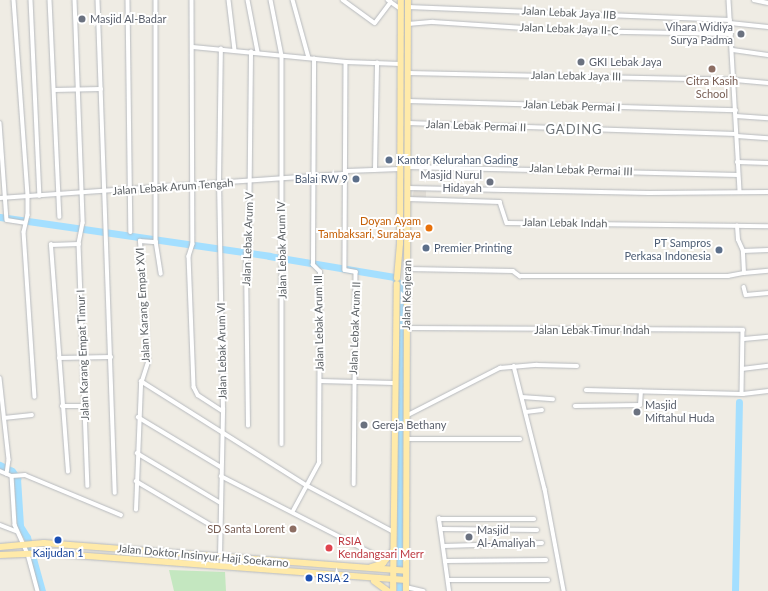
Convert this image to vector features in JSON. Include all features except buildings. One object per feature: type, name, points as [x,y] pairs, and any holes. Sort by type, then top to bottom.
[{"type":"main road","name":"Jalan Kenjeran","points":[[393,591],[394,570],[392,531],[394,383],[400,169],[401,0]]},
{"type":"main road","name":"Jalan Kenjeran","points":[[406,589],[408,0]]},
{"type":"main road","points":[[400,134],[408,134]]},
{"type":"main road","points":[[400,144],[408,144]]},
{"type":"main road","name":"Jalan Doktor Insinyur Haji Soekarno","points":[[0,547],[33,544],[405,571]]},
{"type":"main road","points":[[365,569],[386,560],[392,551]]},
{"type":"main road","name":"Jalan Doktor Insinyur Haji Soekarno","points":[[0,555],[31,554],[228,567],[369,579],[405,580]]},
{"type":"main road","points":[[220,558],[222,563],[220,567]]},
{"type":"main road","points":[[228,567],[226,562],[229,559]]},
{"type":"main road","points":[[369,579],[383,585],[388,591]]},
{"type":"street","points":[[14,0],[28,197],[26,221],[28,319],[35,397]]},
{"type":"street","points":[[31,0],[40,196]]},
{"type":"street","points":[[50,0],[60,217]]},
{"type":"street","name":"Jalan Karang Empat Timur I","points":[[75,0],[83,227],[80,244],[88,486]]},
{"type":"street","points":[[98,0],[105,192],[108,232],[116,493]]},
{"type":"street","points":[[128,0],[131,232]]},
{"type":"street","name":"Jalan Karang Empat XVI","points":[[136,510],[138,417],[141,381],[148,362],[140,241],[156,240],[156,0]]},
{"type":"street","name":"Jalan Lebak Arum VI","points":[[192,0],[193,185],[192,245],[189,256],[194,387],[198,395],[223,411]]},
{"type":"street","points":[[229,0],[234,50]]},
{"type":"street","points":[[248,0],[258,52]]},
{"type":"street","name":"Jalan Lebak Arum IV","points":[[271,0],[282,56],[282,444]]},
{"type":"street","name":"Jalan Lebak Arum III","points":[[293,0],[311,59],[313,264],[320,272],[319,463],[308,486],[293,511]]},
{"type":"street","points":[[343,0],[375,23],[389,1],[401,9]]},
{"type":"street","points":[[729,0],[735,80],[737,162],[740,192]]},
{"type":"street","points":[[754,0],[768,3]]},
{"type":"street","name":"Jalan Lebak Jaya IIB","points":[[408,7],[730,21],[768,28]]},
{"type":"street","name":"Jalan Lebak Jaya II-C","points":[[408,24],[434,22],[574,31],[731,34]]},
{"type":"street","points":[[193,47],[258,52],[282,56],[346,62],[401,64]]},
{"type":"street","name":"Jalan Lebak Arum VI","points":[[221,49],[219,184],[223,411]]},
{"type":"street","points":[[733,50],[768,55]]},
{"type":"street","name":"Jalan Lebak Arum V","points":[[248,426],[246,254],[249,245],[251,52]]},
{"type":"street","name":"Jalan Lebak Arum II","points":[[346,62],[344,269],[356,272],[353,382],[354,484]]},
{"type":"street","points":[[375,170],[377,63]]},
{"type":"street","name":"Jalan Lebak Jaya III","points":[[408,73],[735,80],[768,83]]},
{"type":"street","points":[[54,90],[101,89]]},
{"type":"street","name":"Jalan Lebak Permai I","points":[[408,101],[736,110]]},
{"type":"street","points":[[736,116],[768,118]]},
{"type":"street","points":[[0,123],[7,218],[26,221]]},
{"type":"street","name":"Jalan Lebak Permai II","points":[[408,123],[736,135],[768,138]]},
{"type":"street","points":[[737,162],[768,163]]},
{"type":"street","name":"Jalan Lebak Permai III","points":[[408,167],[738,175]]},
{"type":"street","name":"Jalan Lebak Arum Tengah","points":[[0,198],[219,184],[346,172],[400,169]]},
{"type":"street","points":[[408,188],[649,193],[768,192]]},
{"type":"street","name":"Jalan Lebak Indah","points":[[408,199],[500,202],[506,223],[737,226]]},
{"type":"street","points":[[744,273],[743,251],[738,240],[737,226],[768,226]]},
{"type":"street","points":[[156,240],[161,274]]},
{"type":"street","points":[[68,472],[50,245],[80,244]]},
{"type":"street","points":[[743,251],[768,250]]},
{"type":"street","points":[[408,269],[509,270],[515,271],[520,276],[728,276],[744,273],[768,272]]},
{"type":"street","points":[[744,287],[746,295],[768,293]]},
{"type":"street","name":"Jalan Lebak Timur Indah","points":[[406,328],[743,330],[744,339]]},
{"type":"street","points":[[742,394],[744,339],[768,337]]},
{"type":"street","points":[[59,358],[111,356]]},
{"type":"street","points":[[514,366],[545,489],[564,591]]},
{"type":"street","points":[[406,416],[498,368],[514,366],[577,366]]},
{"type":"street","points":[[742,369],[768,366]]},
{"type":"street","points":[[0,378],[7,470],[13,476],[16,531],[31,554],[38,591]]},
{"type":"street","points":[[141,381],[222,434],[308,486],[392,531]]},
{"type":"street","points":[[320,381],[394,383]]},
{"type":"street","points":[[586,390],[742,394],[768,392]]},
{"type":"street","points":[[575,406],[640,406],[641,392]]},
{"type":"street","points":[[522,398],[553,399]]},
{"type":"street","points":[[62,406],[85,406]]},
{"type":"street","points":[[526,412],[542,410]]},
{"type":"street","points":[[220,558],[223,411]]},
{"type":"street","points":[[4,418],[32,415]]},
{"type":"street","points":[[138,417],[221,467]]},
{"type":"street","points":[[406,440],[520,439]]},
{"type":"street","points":[[137,453],[220,503]]},
{"type":"street","points":[[0,471],[7,470]]},
{"type":"street","points":[[13,476],[25,475],[122,515]]},
{"type":"street","points":[[221,476],[293,511],[386,560]]},
{"type":"street","points":[[136,481],[220,531]]},
{"type":"street","points":[[449,591],[444,546],[439,519],[534,519]]},
{"type":"street","points":[[0,525],[16,531]]},
{"type":"street","points":[[441,529],[537,530]]},
{"type":"street","points":[[444,546],[542,543]]},
{"type":"street","points":[[446,561],[546,560]]},
{"type":"street","points":[[448,580],[548,580]]},
{"type":"street","points":[[406,589],[424,591]]},
{"type":"shaded area","points":[[414,189],[426,189],[426,199],[412,199]]},
{"type":"green space","points":[[169,570],[225,572],[226,591],[174,591]]},
{"type":"waterway","points":[[0,217],[269,256],[394,277],[401,287],[400,591]]},
{"type":"waterway","points":[[735,591],[739,402]]},
{"type":"waterway","points":[[0,465],[12,471],[17,478],[20,526],[27,537],[42,591]]},
{"type":"place","name":"Masjid Al-Badar","points":[[82,19]]},
{"type":"place","name":"Vihara Widiya Surya Padma","points":[[741,34]]},
{"type":"place","name":"GKI Lebak Jaya","points":[[581,62]]},
{"type":"place","name":"Citra Kasih School","points":[[712,69]]},
{"type":"place","name":"Kantor Kelurahan Gading","points":[[389,160]]},
{"type":"place","name":"Balai RW 9","points":[[356,179]]},
{"type":"place","name":"Masjid Nurul Hidayah","points":[[490,182]]},
{"type":"place","name":"Doyan Ayam Tambaksari, Surabaya","points":[[429,228]]},
{"type":"place","name":"Premier Printing","points":[[426,248]]},
{"type":"place","name":"PT Sampros Perkasa Indonesia","points":[[719,250]]},
{"type":"place","name":"Masjid Miftahul Huda","points":[[637,412]]},
{"type":"place","name":"Gereja Bethany","points":[[364,425]]},
{"type":"place","name":"SD Santa Lorent","points":[[293,529]]},
{"type":"place","name":"Masjid Al-Amaliyah","points":[[469,537]]},
{"type":"place","name":"Kaijudan 1","points":[[58,540]]},
{"type":"place","name":"RSIA Kendangsari Merr","points":[[329,548]]},
{"type":"place","name":"RSIA 2","points":[[309,578]]},
{"type":"district","name":"GADING","points":[[574,129]]}]
